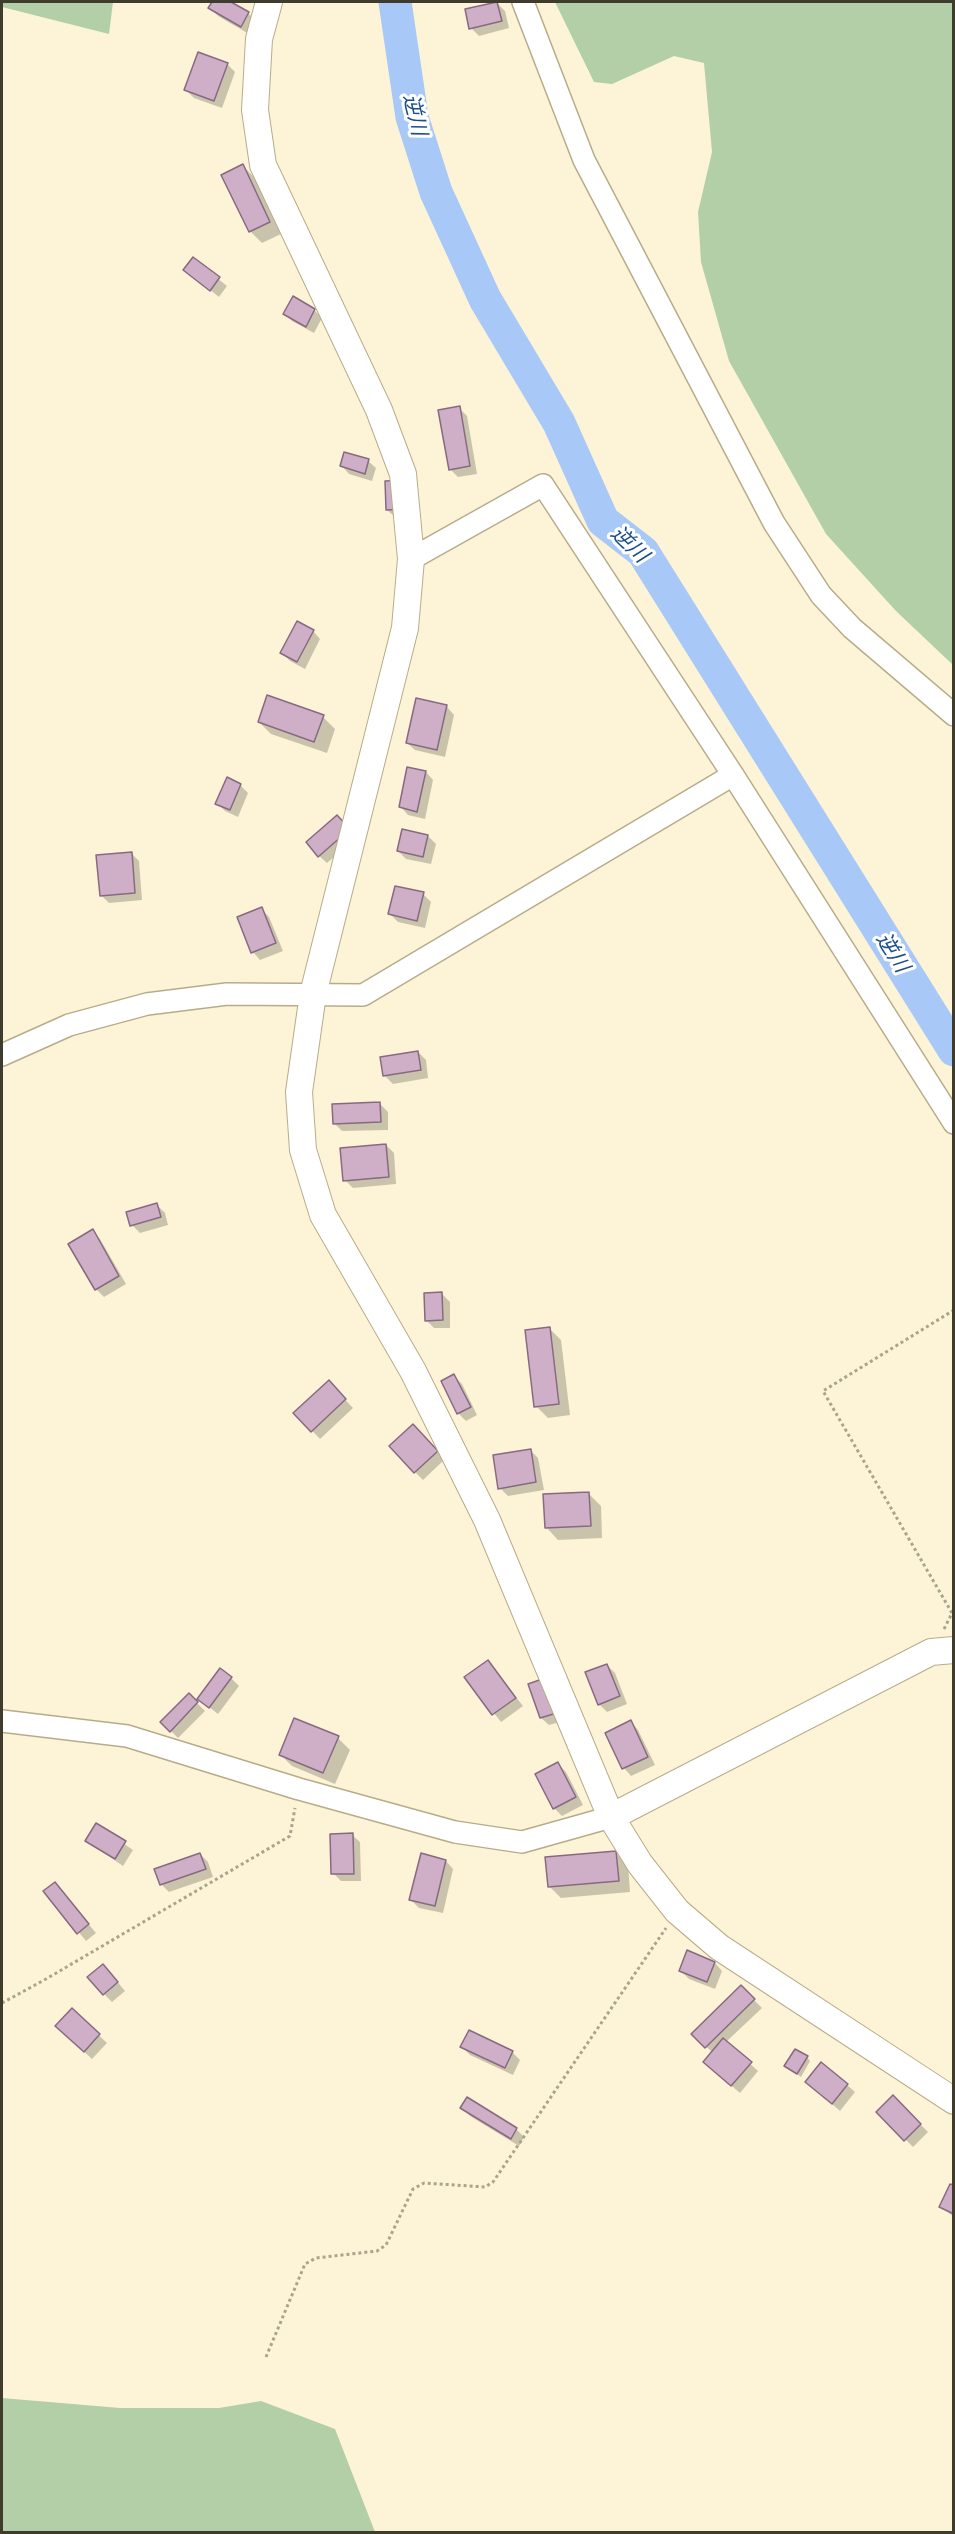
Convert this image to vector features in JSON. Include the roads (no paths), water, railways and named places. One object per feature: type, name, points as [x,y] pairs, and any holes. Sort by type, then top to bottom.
[{"type":"street","points":[[269,2],[259,39],[255,110],[263,165],[379,410],[403,474],[411,559],[405,628],[313,994],[299,1092],[303,1150],[322,1215],[413,1371],[486,1520],[611,1816],[640,1864],[677,1911],[719,1947],[954,2101]]},
{"type":"street","points":[[523,2],[584,160],[774,523],[821,595],[852,628],[954,715]]},
{"type":"street","points":[[411,559],[543,485],[733,775],[954,1123]]},
{"type":"street","points":[[2,1055],[69,1025],[147,1004],[227,994],[363,995],[733,775]]},
{"type":"street","points":[[2,1721],[127,1736],[299,1789],[455,1832],[522,1842],[611,1816],[931,1652],[954,1650]]},
{"type":"waterway","name":"逆川","points":[[395,2],[412,117],[436,192],[485,299],[559,423],[603,521],[643,552],[954,1050]]}]
